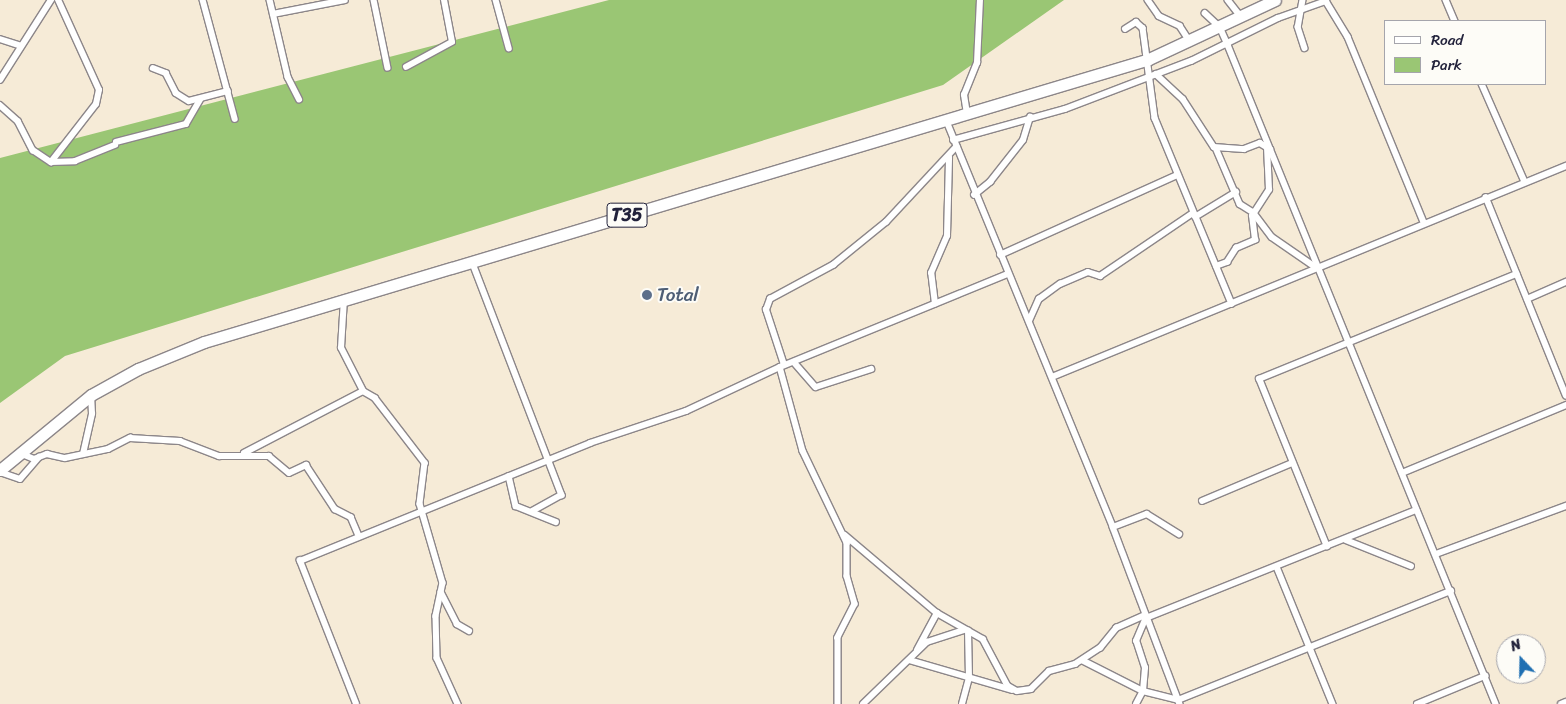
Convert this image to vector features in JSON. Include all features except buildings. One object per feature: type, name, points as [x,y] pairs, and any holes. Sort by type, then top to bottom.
[{"type":"highway","name":"T35","points":[[0,471],[18,452],[91,396],[138,369],[204,342],[967,115],[1149,58],[1242,18],[1272,1]]},
{"type":"street","points":[[0,80],[51,0]]},
{"type":"street","points":[[51,162],[96,104],[99,90],[58,0]]},
{"type":"street","points":[[203,0],[235,119]]},
{"type":"street","points":[[270,0],[288,77],[299,99]]},
{"type":"street","points":[[273,14],[345,0]]},
{"type":"street","points":[[374,0],[388,68]]},
{"type":"street","points":[[406,67],[452,42],[444,0]]},
{"type":"street","points":[[496,0],[510,48]]},
{"type":"street","points":[[967,115],[964,95],[977,63],[980,0]]},
{"type":"street","points":[[1148,0],[1163,18],[1180,26],[1190,41]]},
{"type":"street","points":[[1228,0],[1242,18]]},
{"type":"street","points":[[1303,0],[1298,27],[1305,48]]},
{"type":"street","points":[[1446,0],[1455,20]]},
{"type":"street","points":[[953,140],[1030,117],[1153,75],[1228,45],[1302,8],[1323,1],[1336,10],[1424,222]]},
{"type":"street","points":[[1204,12],[1220,27],[1228,45],[1316,265],[1350,341],[1416,510],[1436,554],[1496,704]]},
{"type":"street","points":[[1125,28],[1141,24],[1153,75],[1154,116],[1176,175],[1232,304]]},
{"type":"street","points":[[0,39],[21,46]]},
{"type":"street","points":[[153,68],[167,74],[178,94],[191,102],[228,91]]},
{"type":"street","points":[[1153,75],[1182,99],[1216,148],[1240,204],[1254,212],[1274,238],[1316,265]]},
{"type":"street","points":[[1482,85],[1525,182]]},
{"type":"street","points":[[0,106],[18,121],[33,150],[51,162],[75,161],[116,144],[186,124],[200,100]]},
{"type":"street","points":[[974,195],[990,182],[1023,140],[1030,117]]},
{"type":"street","points":[[946,120],[974,195],[1029,321],[1113,527],[1179,702]]},
{"type":"street","points":[[1216,148],[1244,150],[1260,143],[1269,148]]},
{"type":"street","points":[[956,147],[922,188],[843,257],[770,299],[766,310],[811,469],[845,535],[937,613],[967,630],[989,646],[1014,690]]},
{"type":"street","points":[[1216,266],[1227,262],[1236,248],[1255,240],[1254,212],[1269,190],[1269,148]]},
{"type":"street","points":[[934,304],[931,274],[947,236],[950,155]]},
{"type":"street","points":[[1052,377],[1232,304],[1316,265],[1566,166]]},
{"type":"street","points":[[1000,255],[1176,175]]},
{"type":"street","points":[[1029,321],[1039,299],[1060,284],[1088,272],[1100,276],[1194,215],[1236,192]]},
{"type":"street","points":[[1486,197],[1566,396]]},
{"type":"street","points":[[472,261],[547,462],[562,496],[533,511]]},
{"type":"street","points":[[356,704],[300,561],[648,421],[686,410],[782,366],[1008,274]]},
{"type":"street","points":[[1327,547],[1259,379],[1516,274]]},
{"type":"street","points":[[1527,299],[1566,282]]},
{"type":"street","points":[[344,299],[341,348],[363,391],[375,398],[425,463],[419,485],[422,511],[442,574],[437,658],[458,704]]},
{"type":"street","points":[[794,362],[816,387],[871,369]]},
{"type":"street","points":[[244,453],[363,391]]},
{"type":"street","points":[[83,454],[91,396]]},
{"type":"street","points":[[1402,473],[1566,405]]},
{"type":"street","points":[[18,452],[39,457],[83,454],[130,438],[180,441],[219,456],[244,453],[269,456],[289,473],[309,466],[335,509],[351,517],[359,536]]},
{"type":"street","points":[[0,471],[20,479],[39,457]]},
{"type":"street","points":[[1202,501],[1292,463]]},
{"type":"street","points":[[509,476],[514,504],[556,522]]},
{"type":"street","points":[[1436,554],[1566,506]]},
{"type":"street","points":[[909,660],[1014,690],[1027,691],[1049,670],[1082,660],[1105,644],[1116,628],[1277,567],[1416,510]]},
{"type":"street","points":[[1113,527],[1147,514],[1179,534]]},
{"type":"street","points":[[838,704],[838,638],[855,604],[847,576],[845,535]]},
{"type":"street","points":[[1345,540],[1411,566]]},
{"type":"street","points":[[1277,567],[1333,704]]},
{"type":"street","points":[[1082,660],[1143,691],[1179,702],[1311,650],[1451,591]]},
{"type":"street","points":[[441,592],[457,624],[469,632]]},
{"type":"street","points":[[916,652],[937,613]]},
{"type":"street","points":[[1136,704],[1143,691],[1145,668],[1136,641],[1146,617]]},
{"type":"street","points":[[863,704],[916,652],[938,636],[967,630]]},
{"type":"street","points":[[962,704],[969,678],[967,630]]},
{"type":"street","points":[[1417,704],[1485,676]]},
{"type":"street","points":[[1561,704],[1566,702]]},
{"type":"green space","points":[[609,0],[1064,0],[943,85],[65,356],[0,403],[0,158]]},
{"type":"place","name":"Total","points":[[647,295]]}]
